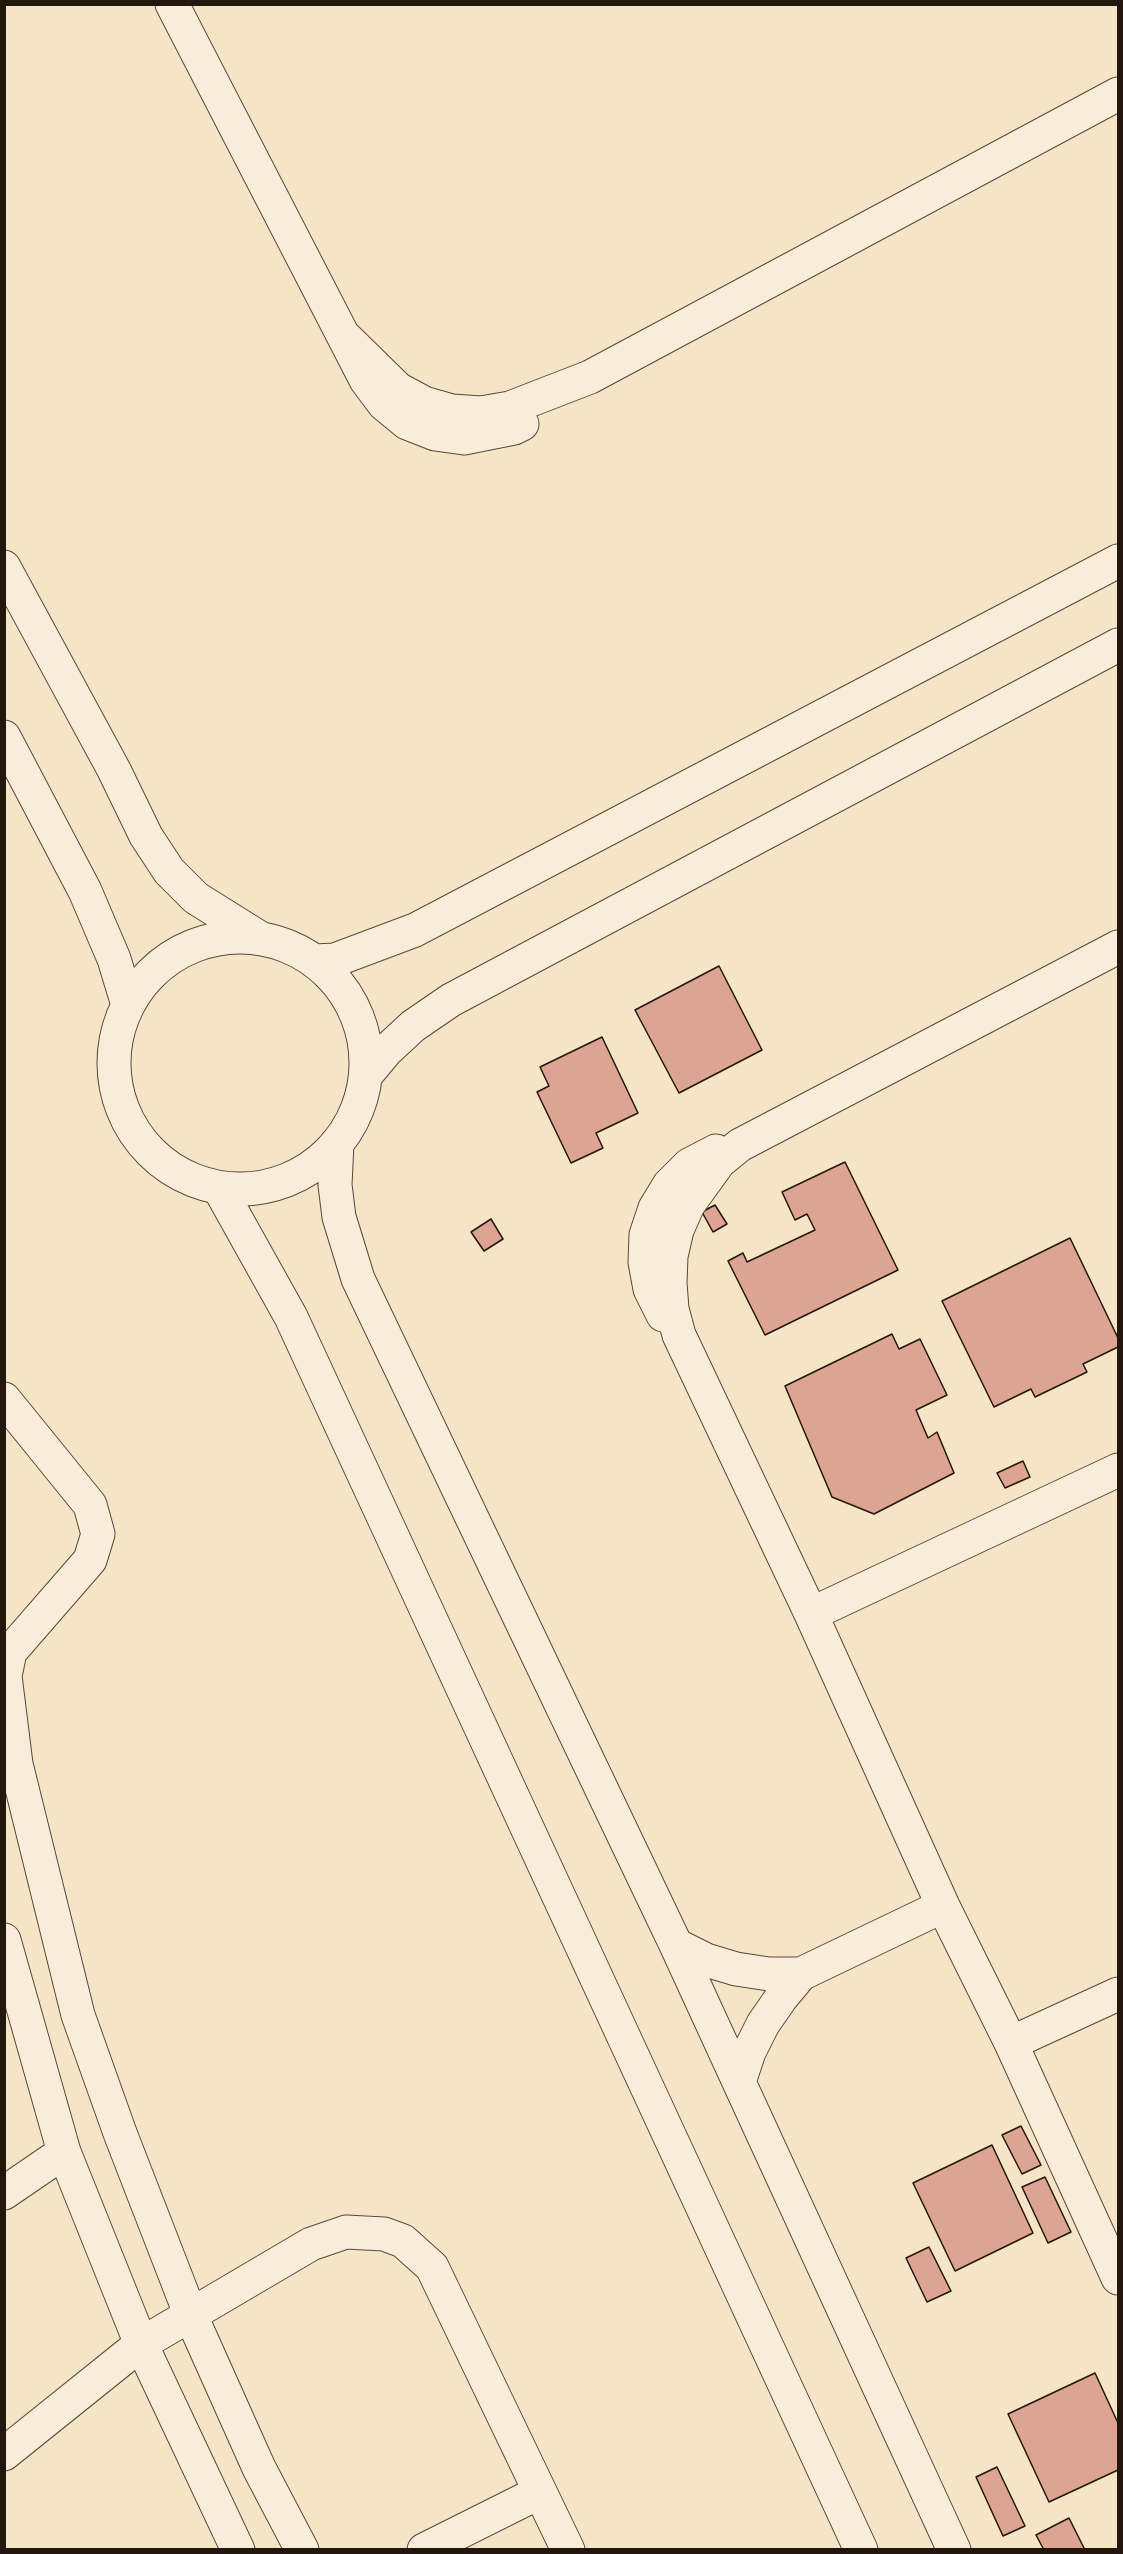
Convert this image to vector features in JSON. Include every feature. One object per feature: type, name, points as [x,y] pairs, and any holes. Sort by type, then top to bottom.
[{"type":"street","points":[[172,4],[366,380],[384,404],[407,423],[435,434],[464,438],[514,428],[542,412],[590,377],[1119,94]]},
{"type":"street","points":[[315,961],[335,960],[415,930],[1119,561]]},
{"type":"street","points":[[4,567],[114,770],[146,836],[169,871],[196,898],[260,938]]},
{"type":"street","points":[[366,1075],[386,1051],[414,1026],[470,989],[1119,645]]},
{"type":"street","points":[[4,737],[85,891],[114,958],[128,1005]]},
{"type":"street","points":[[229,937],[260,938],[289,946],[315,961],[339,983],[355,1011],[365,1042],[366,1075],[357,1110],[337,1143],[314,1164],[286,1180],[255,1187],[219,1188],[194,1180],[167,1166],[145,1146],[128,1121],[117,1093],[114,1064],[117,1034],[128,1005],[145,979],[170,958],[198,944],[229,937]]},
{"type":"street","points":[[1119,947],[740,1145],[719,1162],[702,1182],[688,1205],[671,1256],[669,1283],[679,1335],[811,1614],[943,1906],[1011,2043],[1119,2278]]},
{"type":"street","points":[[337,1143],[335,1185],[339,1217],[358,1280],[676,1946],[954,2550]]},
{"type":"street","points":[[219,1188],[291,1317],[861,2550]]},
{"type":"street","points":[[4,1399],[90,1505],[98,1534],[90,1560],[10,1653],[5,1676],[16,1764],[78,2015],[120,2133],[191,2316],[259,2468],[302,2550]]},
{"type":"street","points":[[811,1614],[1119,1470]]},
{"type":"street","points":[[739,2082],[749,2052],[763,2024],[801,1974],[943,1906]]},
{"type":"street","points":[[4,1940],[64,2152],[141,2344],[238,2550]]},
{"type":"street","points":[[676,1946],[706,1960],[736,1969],[769,1974],[801,1974]]},
{"type":"street","points":[[1011,2043],[1119,1994]]},
{"type":"street","points":[[4,2193],[64,2152]]},
{"type":"street","points":[[4,2454],[141,2344],[311,2244],[328,2236],[346,2232],[366,2231],[384,2234],[402,2241],[432,2267],[568,2550]]},
{"type":"street","points":[[424,2550],[540,2492]]},
{"type":"building","points":[[719,966],[762,1050],[679,1093],[635,1010]]},
{"type":"building","points":[[602,1037],[638,1113],[596,1133],[603,1148],[571,1163],[537,1092],[549,1086],[540,1067]]},
{"type":"building","points":[[845,1162],[898,1270],[765,1335],[728,1261],[743,1253],[747,1262],[815,1230],[807,1214],[795,1220],[782,1192]]},
{"type":"building","points":[[715,1205],[727,1224],[713,1232],[702,1212]]},
{"type":"building","points":[[491,1219],[503,1239],[484,1251],[471,1232]]},
{"type":"building","points":[[1070,1238],[1118,1338],[1118,1347],[1083,1364],[1087,1372],[1035,1397],[1031,1389],[994,1407],[942,1301]]},
{"type":"building","points":[[892,1334],[899,1349],[920,1339],[947,1395],[916,1410],[928,1438],[937,1432],[954,1473],[874,1514],[832,1497],[785,1386]]},
{"type":"building","points":[[1023,1461],[1030,1477],[1005,1488],[997,1473]]},
{"type":"building","points":[[1021,2126],[1041,2165],[1022,2174],[1002,2135]]},
{"type":"building","points":[[992,2145],[1033,2233],[955,2271],[913,2183]]},
{"type":"building","points":[[1045,2177],[1071,2232],[1048,2243],[1022,2187]]},
{"type":"building","points":[[929,2247],[951,2291],[927,2302],[906,2258]]},
{"type":"building","points":[[1095,2373],[1118,2423],[1118,2470],[1049,2502],[1008,2414]]},
{"type":"building","points":[[997,2467],[1025,2526],[1003,2536],[976,2477]]},
{"type":"building","points":[[1069,2518],[1085,2550],[1044,2550],[1036,2535]]}]
